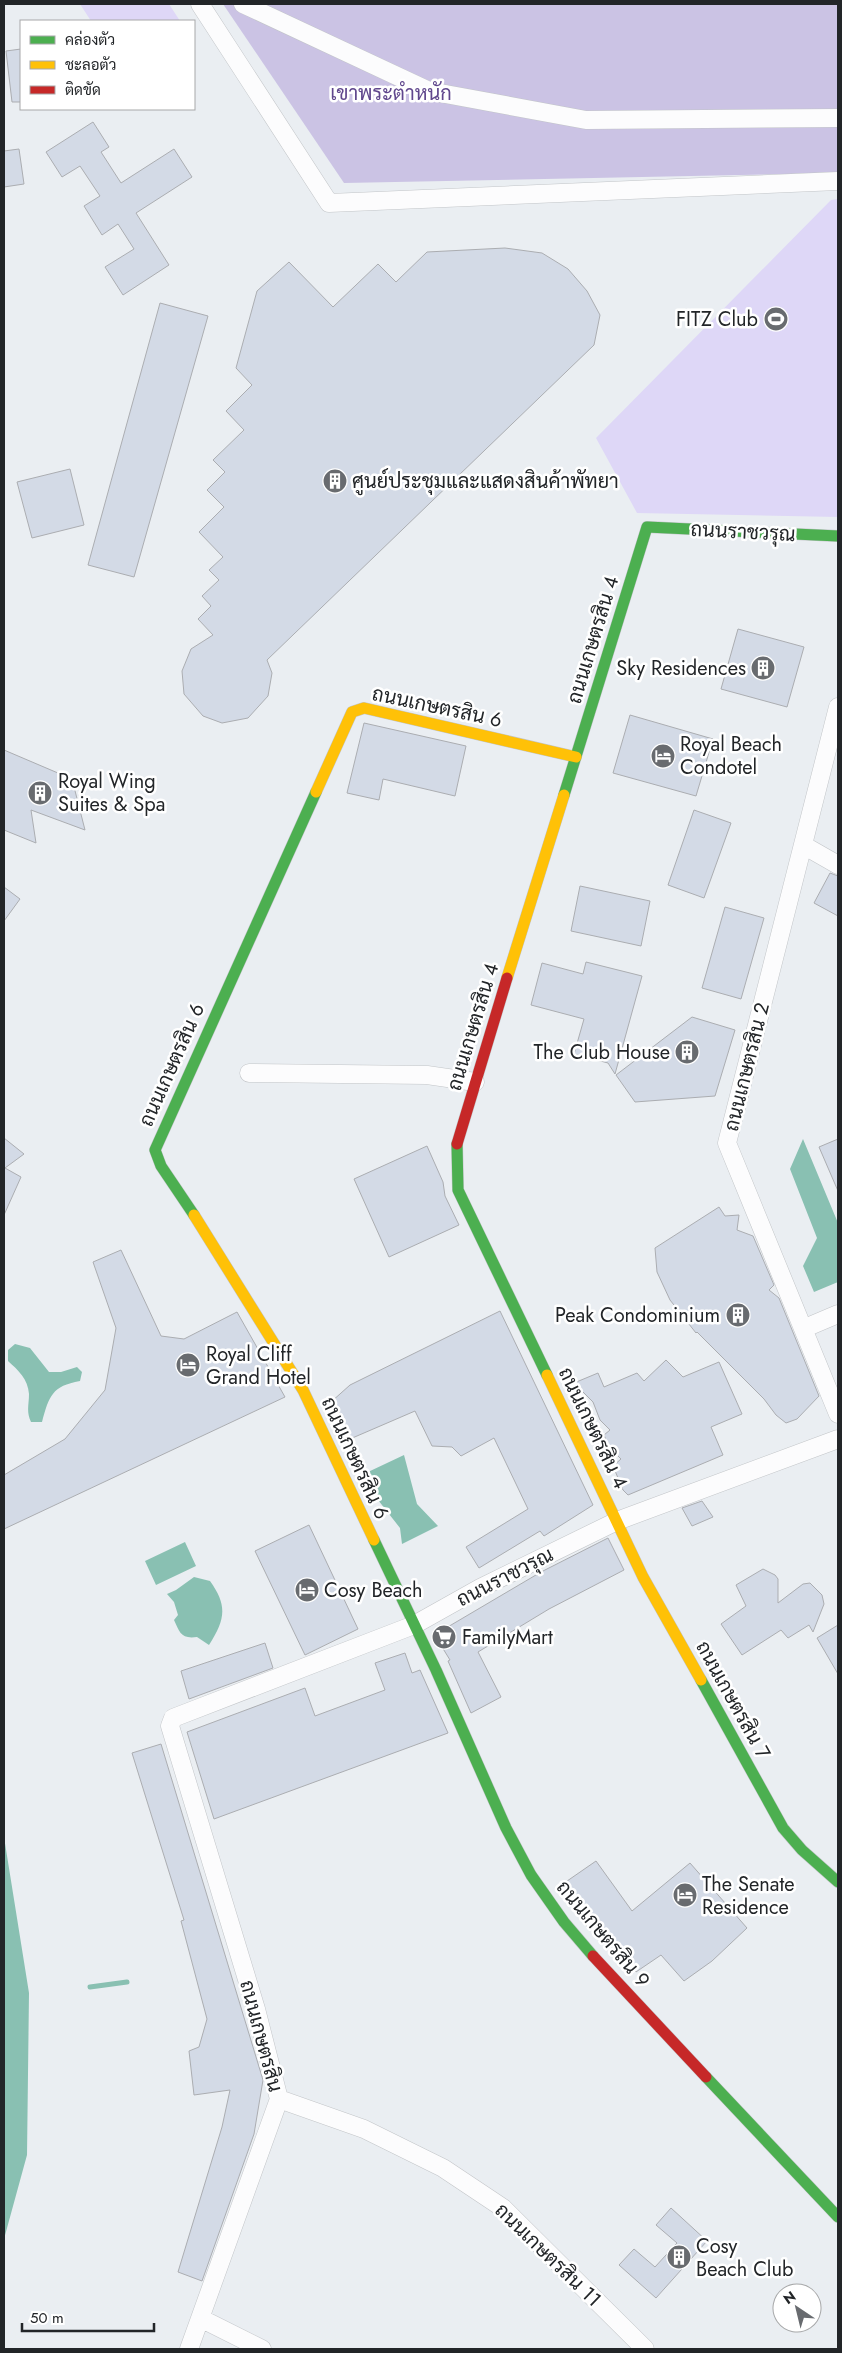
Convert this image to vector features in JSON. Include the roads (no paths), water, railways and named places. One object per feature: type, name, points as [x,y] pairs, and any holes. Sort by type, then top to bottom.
[{"type":"street","points":[[200,4],[329,203],[838,181]]},
{"type":"street","points":[[243,4],[430,91],[586,120],[838,118]]},
{"type":"street","name":"ถนนราชวรุณ","points":[[647,527],[838,536]]},
{"type":"street","name":"ถนนเกษตรสิน 4","points":[[617,1521],[458,1190],[457,1145],[647,527]]},
{"type":"street","name":"ถนนเกษตรสิน 2","points":[[838,707],[727,1143],[805,1328],[838,1414]]},
{"type":"street","name":"ถนนเกษตรสิน 6","points":[[414,1625],[303,1390],[199,1222],[161,1166],[155,1150],[352,712],[364,708],[375,710],[576,757]]},
{"type":"street","points":[[803,844],[838,865]]},
{"type":"street","points":[[249,1073],[427,1075],[475,1082]]},
{"type":"street","points":[[805,1328],[838,1314]]},
{"type":"street","name":"ถนนราชวรุณ","points":[[173,1718],[414,1625],[480,1588],[617,1521],[838,1438]]},
{"type":"street","name":"ถนนเกษตรสิน 7","points":[[617,1521],[644,1577],[783,1828],[796,1846],[808,1858],[838,1882]]},
{"type":"street","name":"ถนนเกษตรสิน 9","points":[[414,1625],[506,1828],[531,1875],[564,1922],[728,2101],[838,2217]]},
{"type":"street","name":"ถนนเกษตรสิน","points":[[173,1718],[170,1726],[256,2009],[279,2099],[202,2319],[189,2349]]},
{"type":"street","name":"ถนนเกษตรสิน 11","points":[[279,2099],[364,2129],[443,2168],[503,2208],[645,2349]]},
{"type":"street","points":[[202,2319],[262,2349]]},
{"type":"waterway","points":[[90,1987],[127,1982]]},
{"type":"place","name":"FITZ Club","points":[[776,319]]},
{"type":"place","name":"ศูนย์ประชุมและแสดงสินค้าพัทยา","points":[[335,481]]},
{"type":"place","name":"Sky Residences","points":[[763,668]]},
{"type":"place","name":"Royal Beach Condotel","points":[[663,756]]},
{"type":"place","name":"Royal Wing Suites & Spa","points":[[40,793]]},
{"type":"place","name":"The Club House","points":[[687,1052]]},
{"type":"place","name":"Peak Condominium","points":[[738,1315]]},
{"type":"place","name":"Royal Cliff Grand Hotel","points":[[188,1365]]},
{"type":"place","name":"Cosy Beach","points":[[307,1590]]},
{"type":"place","name":"FamilyMart","points":[[444,1637]]},
{"type":"place","name":"The Senate Residence","points":[[685,1895]]},
{"type":"place","name":"Cosy Beach Club","points":[[679,2257]]},
{"type":"park label","name":"เขาพระตำหนัก","points":[[391,93]]}]
